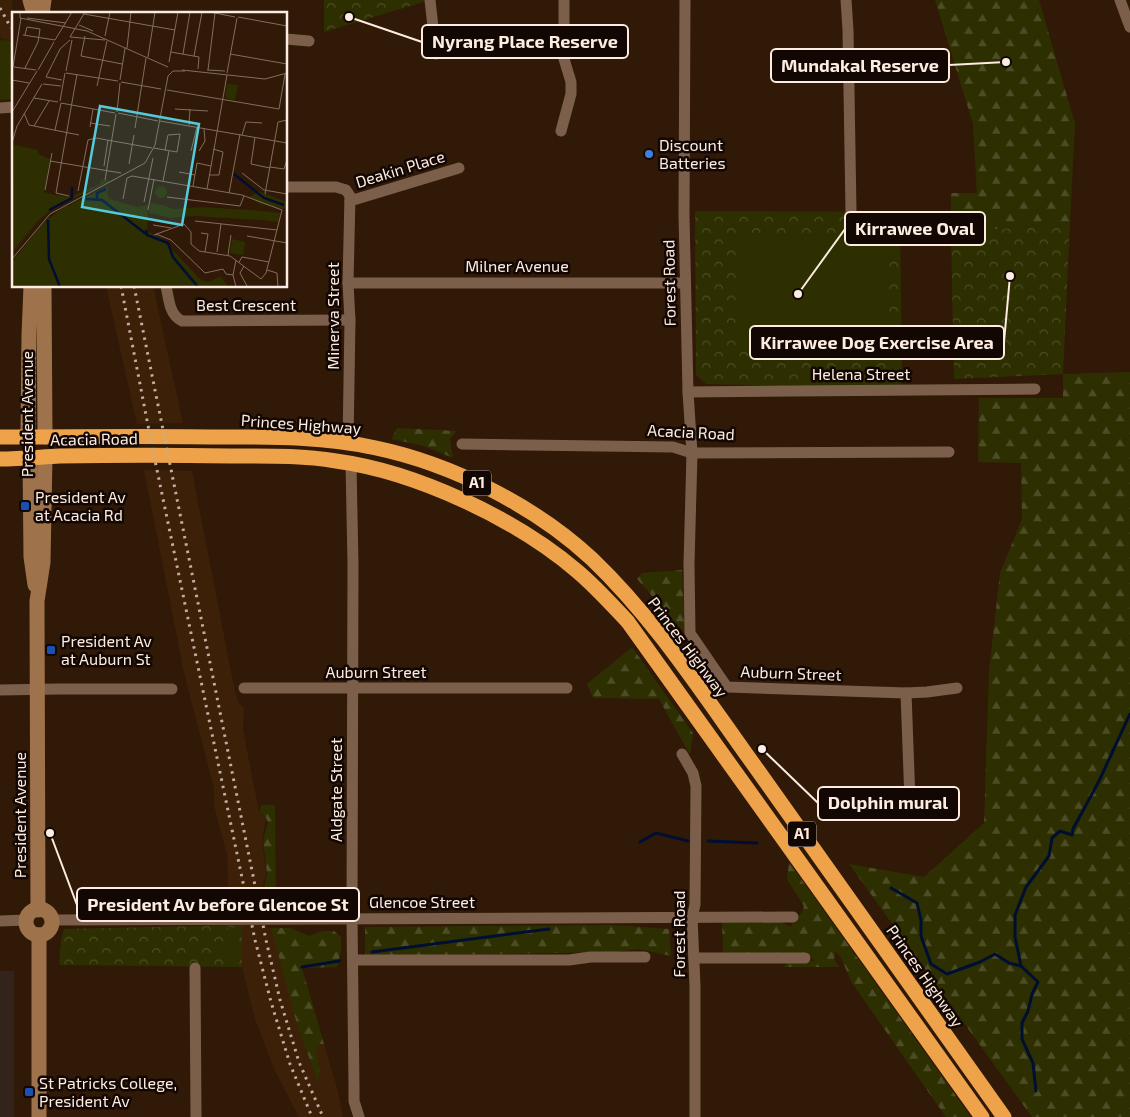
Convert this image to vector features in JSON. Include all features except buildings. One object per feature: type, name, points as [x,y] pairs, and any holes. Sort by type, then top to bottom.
[{"type":"highway","name":"Acacia Road","points":[[0,437],[184,437]]},
{"type":"highway","name":"President Avenue","points":[[28,437],[37,458]]},
{"type":"highway","name":"President Avenue","points":[[37,458],[45,437]]},
{"type":"highway","name":"Princes Highway","points":[[184,437],[278,437],[348,443],[379,448],[422,460],[477,483],[534,515],[590,558],[648,620],[683,667],[1004,1117]]},
{"type":"highway","name":"Acacia Road","points":[[0,459],[188,455]]},
{"type":"highway","name":"Princes Highway","points":[[188,455],[289,457],[351,463],[416,482],[455,497],[489,514],[551,551],[577,571],[628,622],[982,1117]]},
{"type":"street","points":[[430,0],[436,54]]},
{"type":"street","points":[[561,131],[571,82],[564,59],[564,0]]},
{"type":"street","name":"Forest Road","points":[[685,0],[685,283],[692,453],[689,564]]},
{"type":"street","points":[[846,0],[851,212]]},
{"type":"street","points":[[1120,0],[1130,27]]},
{"type":"street","points":[[288,39],[309,41]]},
{"type":"street","name":"Deakin Place","points":[[348,195],[459,168]]},
{"type":"street","points":[[288,187],[336,187],[348,195]]},
{"type":"street","name":"Minerva Street","points":[[348,195],[350,320],[348,443]]},
{"type":"street","name":"Milner Avenue","points":[[348,283],[685,283]]},
{"type":"street","name":"President Avenue","points":[[28,437],[28,335],[31,288]]},
{"type":"street","name":"President Avenue","points":[[44,288],[45,437]]},
{"type":"street","name":"Best Crescent","points":[[166,288],[172,312],[174,316],[182,321],[350,320]]},
{"type":"street","name":"Helena Street","points":[[688,392],[1035,389]]},
{"type":"street","name":"Acacia Road","points":[[462,444],[673,448],[692,453],[949,452]]},
{"type":"street","name":"President Avenue","points":[[37,458],[31,557],[38,601],[38,910]]},
{"type":"street","name":"Aldgate Street","points":[[351,463],[354,688],[352,918],[354,1095],[359,1117]]},
{"type":"street","name":"Auburn Street","points":[[689,564],[690,633],[727,687],[906,693],[957,688]]},
{"type":"street","name":"Auburn Street","points":[[244,688],[567,688]]},
{"type":"street","points":[[0,690],[172,689]]},
{"type":"street","points":[[906,693],[910,801]]},
{"type":"street","name":"Forest Road","points":[[682,754],[693,773],[696,786],[695,905],[692,917],[694,958],[694,1117]]},
{"type":"street","points":[[38,910],[47,913],[52,920],[49,930],[39,935],[28,930],[26,920],[29,914],[38,910]]},
{"type":"street","name":"Glencoe Street","points":[[52,920],[793,917]]},
{"type":"street","points":[[0,920],[26,920]]},
{"type":"street","points":[[39,935],[40,1117]]},
{"type":"street","points":[[353,960],[570,960],[591,957],[645,957]]},
{"type":"street","points":[[694,958],[805,958]]},
{"type":"street","points":[[195,968],[196,1117]]},
{"type":"shaded area","points":[[0,0],[12,0],[12,41],[3,39],[0,36]]},
{"type":"shaded area","points":[[106,288],[153,288],[183,423],[137,424]]},
{"type":"shaded area","points":[[144,470],[192,471],[232,677],[238,702],[244,708],[243,730],[259,811],[266,819],[262,839],[266,873],[263,887],[268,907],[262,908],[267,928],[290,928],[337,1088],[343,1117],[299,1117],[274,1069],[255,1019],[242,967],[242,925],[238,906],[229,906],[227,855],[214,805],[214,788],[184,673]]},
{"type":"shaded area","points":[[0,971],[14,971],[14,1117],[0,1117]]},
{"type":"green space","points":[[324,0],[430,0],[324,32]]},
{"type":"green space","points":[[935,0],[1039,0],[1075,124],[1070,222],[951,234],[951,193],[977,193],[973,124]]},
{"type":"green space","points":[[0,40],[12,41],[12,99],[0,100]]},
{"type":"green space","points":[[695,211],[900,212],[902,388],[706,384],[696,375]]},
{"type":"green space","points":[[1070,222],[1063,374],[954,379],[951,234]]},
{"type":"green space","points":[[736,238],[886,238],[886,343],[828,343],[817,347],[806,347],[778,342],[736,343]]},
{"type":"green space","points":[[1130,372],[1130,1117],[1032,1117],[849,864],[924,877],[984,823],[989,672],[1000,573],[1022,519],[1021,463],[978,462],[979,398],[1063,398],[1063,374]]},
{"type":"green space","points":[[397,428],[457,431],[450,439],[453,458],[424,446],[391,439]]},
{"type":"green space","points":[[682,570],[685,633],[637,579],[642,573]]},
{"type":"green space","points":[[632,647],[693,733],[690,755],[659,699],[593,698],[587,684]]},
{"type":"green space","points":[[261,805],[275,805],[276,906],[268,907],[264,889],[267,874],[263,840],[268,823],[260,812]]},
{"type":"green space","points":[[789,862],[971,1117],[946,1117],[852,983],[836,951],[834,959],[840,967],[784,967],[789,961],[814,961],[810,955],[723,953],[722,922],[778,921],[791,927],[804,906],[787,879]]},
{"type":"green space","points":[[242,925],[242,967],[59,965],[64,929]]},
{"type":"green space","points":[[615,925],[669,929],[671,956],[639,949],[616,952],[365,956],[365,927]]},
{"type":"green space","points":[[228,927],[239,928],[239,960],[229,964],[224,957]]},
{"type":"green space","points":[[271,928],[290,928],[309,936],[323,931],[334,931],[341,937],[341,951],[337,967],[302,968],[324,1044],[318,1044],[317,1049],[318,1082],[297,1024]]},
{"type":"waterway","points":[[1036,1091],[1033,1063],[1022,1039],[1022,1023],[1038,982],[1021,966],[1015,937],[1015,915],[1026,887],[1049,856],[1052,838],[1060,831],[1072,835],[1073,829],[1099,781],[1130,714]]},
{"type":"waterway","points":[[640,842],[656,833],[688,841]]},
{"type":"waterway","points":[[708,841],[757,843]]},
{"type":"waterway","points":[[891,888],[917,903],[921,920],[921,936],[931,964],[947,974],[980,962],[995,954],[1009,963],[1021,966]]},
{"type":"waterway","points":[[372,952],[549,929]]},
{"type":"waterway","points":[[302,967],[339,961]]},
{"type":"railway","points":[[0,8],[11,28]]},
{"type":"railway","points":[[121,288],[152,446],[255,940],[290,1064],[312,1117]]},
{"type":"railway","points":[[134,288],[266,940],[280,1000],[299,1062],[323,1117]]},
{"type":"place","name":"Nyrang Place Reserve","points":[[349,17]]},
{"type":"place","name":"Mundakal Reserve","points":[[1006,62]]},
{"type":"place","name":"Discount Batteries","points":[[649,154]]},
{"type":"place","name":"Kirrawee Dog Exercise Area","points":[[1010,276]]},
{"type":"place","name":"Kirrawee Oval","points":[[798,294]]},
{"type":"place","name":"President Av at Acacia Rd","points":[[25,506]]},
{"type":"place","name":"President Av at Auburn St","points":[[51,650]]},
{"type":"place","name":"Dolphin mural","points":[[762,749]]},
{"type":"place","name":"President Av before Glencoe St","points":[[50,833]]},
{"type":"place","name":"St Patricks College, President Av","points":[[29,1092]]}]
